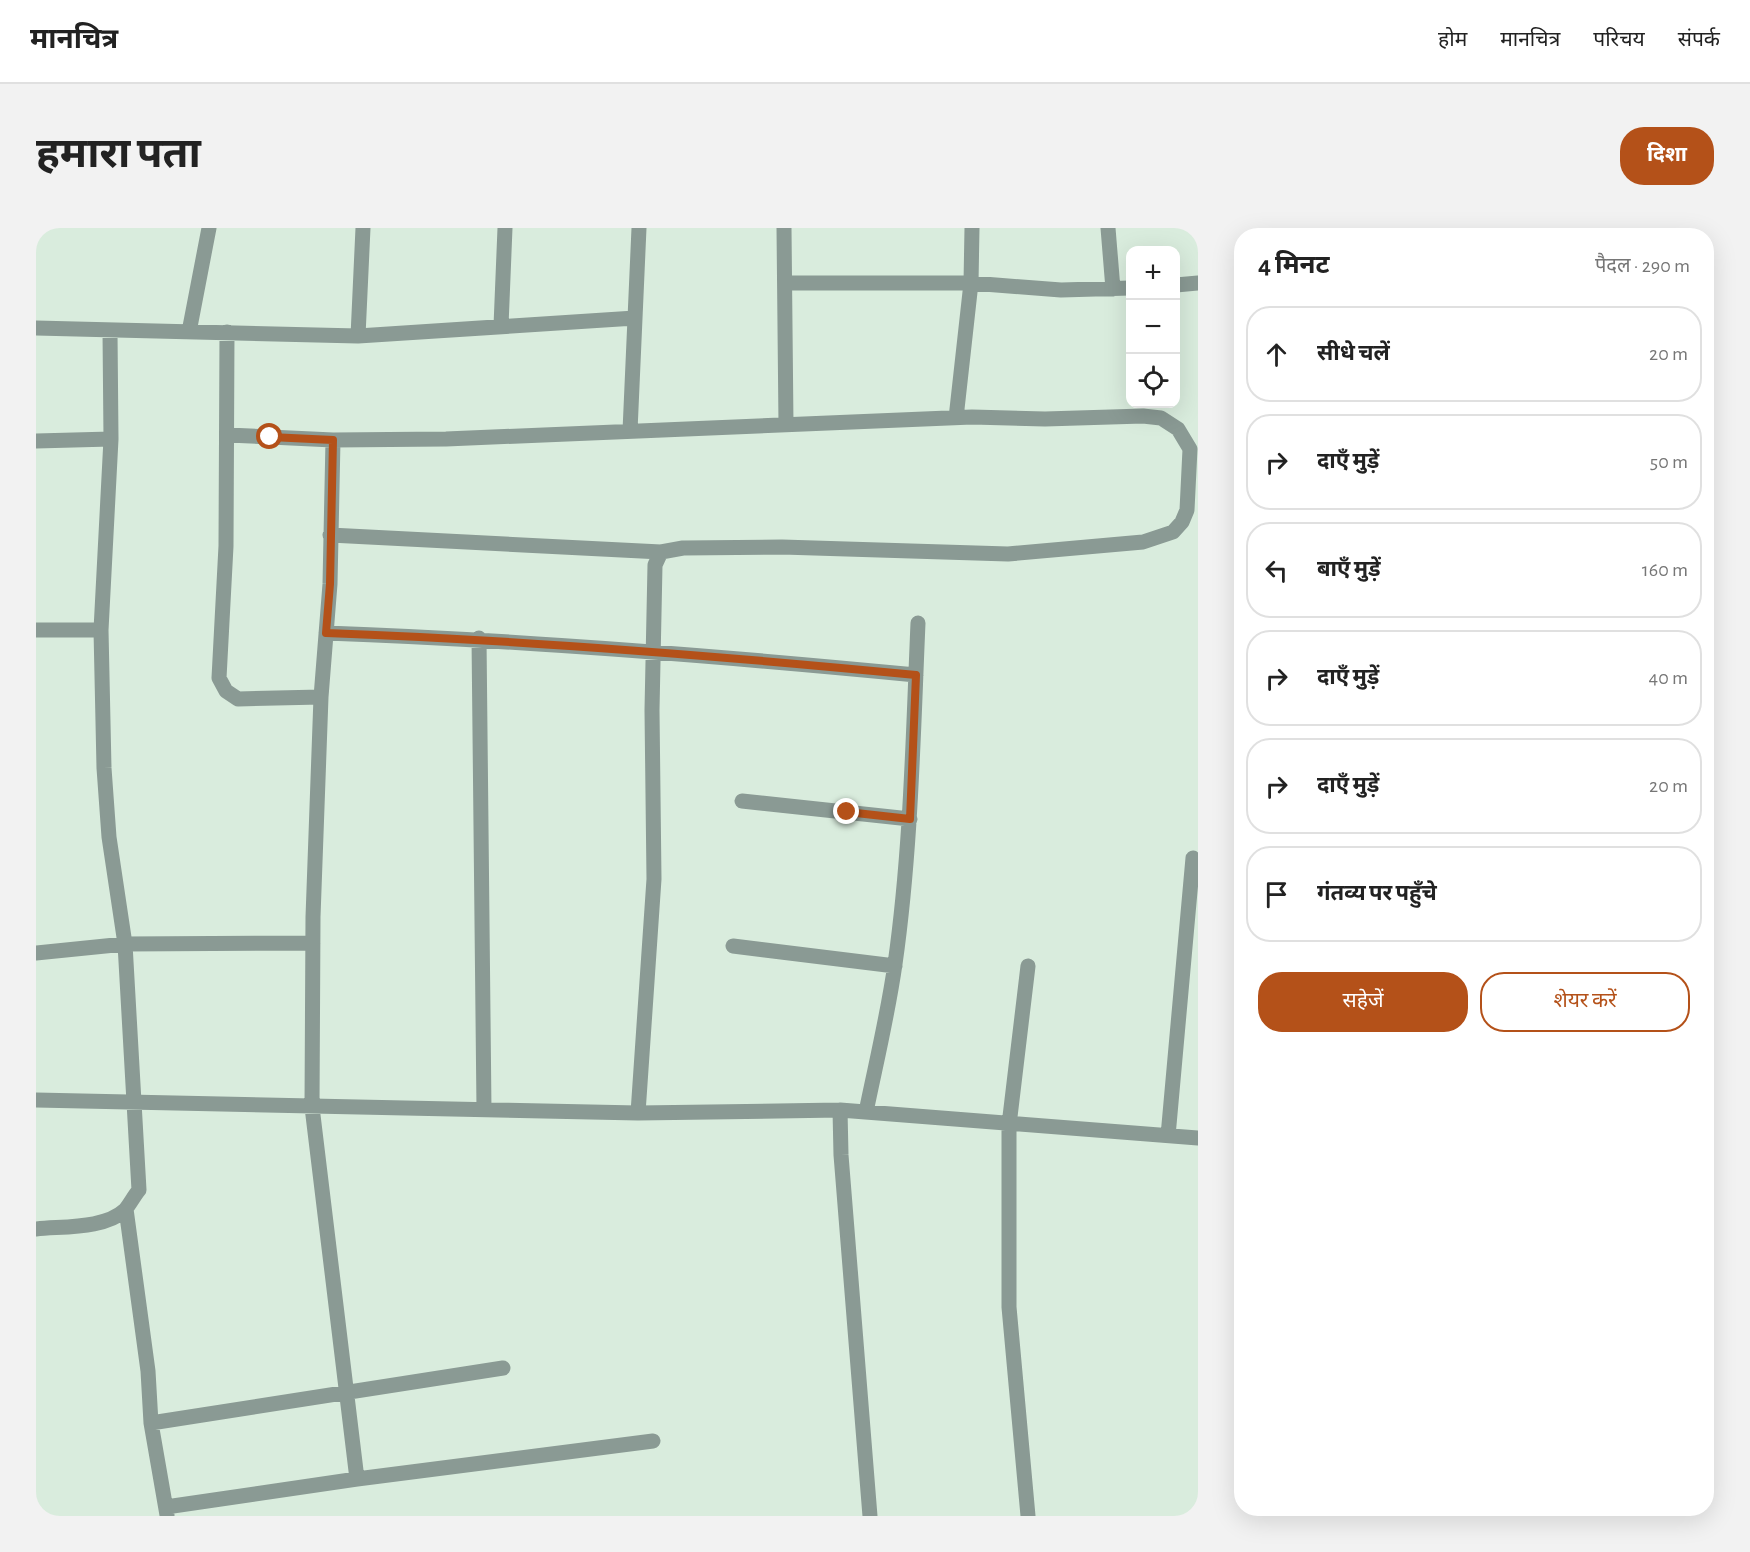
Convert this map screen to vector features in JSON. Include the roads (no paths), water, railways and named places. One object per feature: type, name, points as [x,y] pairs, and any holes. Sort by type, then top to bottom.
[{"type":"street","points":[[189,332],[210,228]]},
{"type":"street","points":[[358,336],[363,228]]},
{"type":"street","points":[[501,326],[505,228]]},
{"type":"street","points":[[630,431],[639,228]]},
{"type":"street","points":[[784,228],[786,425]]},
{"type":"street","points":[[956,417],[971,283],[972,228]]},
{"type":"street","points":[[1108,228],[1113,289]]},
{"type":"street","points":[[786,283],[971,283],[1061,290],[1126,288]]},
{"type":"street","points":[[1180,285],[1198,283]]},
{"type":"street","points":[[36,328],[110,332],[227,332],[358,336],[635,318]]},
{"type":"street","points":[[36,1229],[100,1221],[114,1217],[126,1209],[139,1190],[125,944],[109,837],[101,630],[111,439],[110,332]]},
{"type":"street","points":[[227,332],[226,546],[219,678],[226,691],[238,699],[321,697]]},
{"type":"street","points":[[228,435],[333,440],[446,439],[956,417],[1045,420],[1143,416],[1161,418],[1178,429],[1190,449],[1187,510],[1182,522],[1167,535],[1143,542],[1008,555],[782,547],[683,548],[661,552],[330,534]]},
{"type":"street","points":[[36,441],[111,439]]},
{"type":"street","points":[[333,440],[326,633],[321,697],[312,1107],[357,1479]]},
{"type":"street","points":[[638,1113],[654,890],[655,565],[661,552]]},
{"type":"street","points":[[866,1112],[895,966],[910,819],[918,623]]},
{"type":"street","points":[[36,630],[101,630]]},
{"type":"street","points":[[326,633],[479,638],[654,650],[916,675]]},
{"type":"street","points":[[479,638],[484,1110]]},
{"type":"street","points":[[742,801],[910,819]]},
{"type":"street","points":[[1168,1136],[1191,960],[1193,858]]},
{"type":"street","points":[[36,953],[125,944],[314,943]]},
{"type":"street","points":[[733,946],[895,966]]},
{"type":"street","points":[[1028,966],[1009,1125],[1009,1307],[1028,1516]]},
{"type":"street","points":[[36,1100],[134,1104],[638,1113],[840,1110],[1198,1138]]},
{"type":"street","points":[[840,1110],[841,1155],[870,1516]]},
{"type":"street","points":[[126,1209],[148,1371],[151,1423],[166,1511],[357,1479],[653,1441]]},
{"type":"street","points":[[151,1423],[503,1368]]}]
